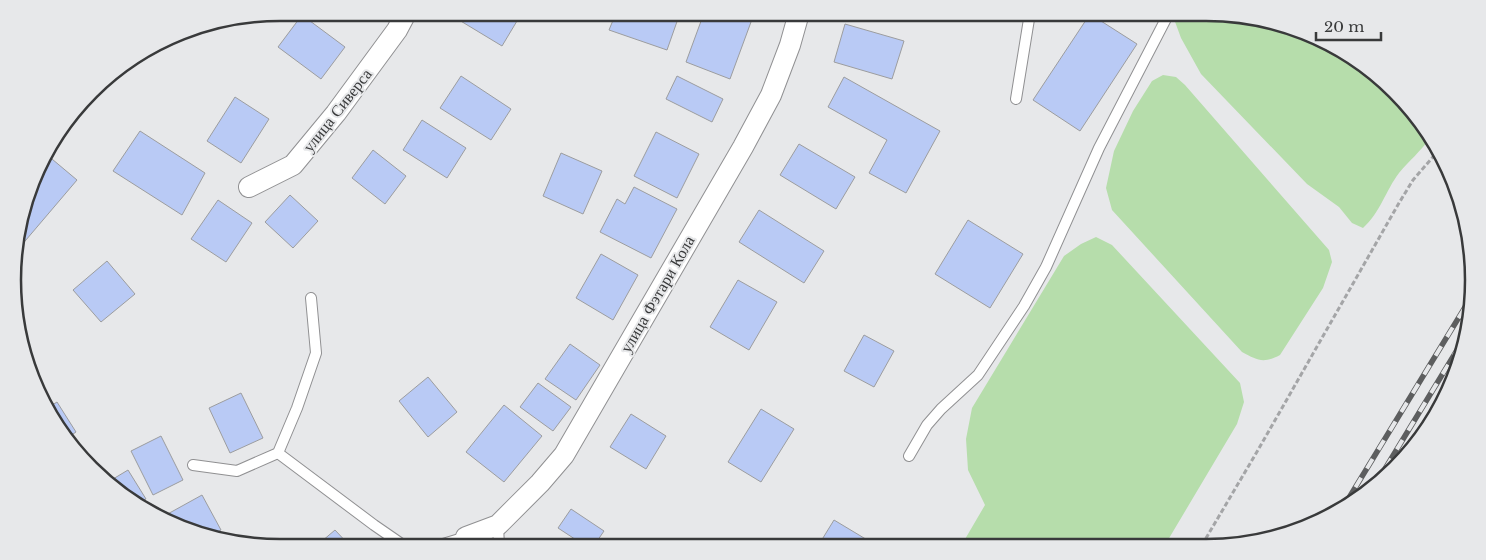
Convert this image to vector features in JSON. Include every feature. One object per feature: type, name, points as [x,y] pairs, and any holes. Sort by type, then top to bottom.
[{"type":"street","name":"улица Сиверса","points":[[249,187],[293,165],[336,113],[397,30],[402,21]]},
{"type":"street","name":"улица Фэтари Кола","points":[[466,537],[498,525],[540,483],[564,455],[771,95],[790,45],[797,21]]},
{"type":"lane","points":[[1016,99],[1029,21]]},
{"type":"lane","points":[[909,456],[927,425],[941,409],[978,375],[1024,306],[1046,266],[1099,148],[1164,21]]},
{"type":"lane","points":[[194,465],[237,471],[278,453],[297,408],[316,354],[312,298]]},
{"type":"lane","points":[[278,453],[394,539]]},
{"type":"lane","points":[[498,525],[499,539]]},
{"type":"lane","points":[[459,539],[466,537]]},
{"type":"path","points":[[1206,539],[1408,188],[1433,157]]},
{"type":"green space","points":[[1175,21],[1240,23],[1273,30],[1305,41],[1350,65],[1377,85],[1401,109],[1426,144],[1399,173],[1374,215],[1363,228],[1352,223],[1339,207],[1307,184],[1201,74],[1181,38]]},
{"type":"green space","points":[[1163,75],[1176,77],[1185,85],[1329,250],[1332,262],[1323,288],[1280,355],[1274,358],[1260,360],[1242,352],[1112,210],[1106,188],[1114,151],[1133,111],[1152,81]]},
{"type":"green space","points":[[1096,237],[1112,245],[1240,383],[1244,402],[1237,424],[1169,539],[965,539],[985,505],[968,470],[966,439],[972,408],[1064,256],[1081,244]]},
{"type":"building","points":[[298,21],[310,21],[345,47],[321,79],[278,47]]},
{"type":"building","points":[[461,21],[517,21],[502,46]]},
{"type":"building","points":[[613,21],[677,21],[667,50],[609,30]]},
{"type":"building","points":[[701,21],[751,22],[730,79],[686,62]]},
{"type":"building","points":[[1085,21],[1101,21],[1137,44],[1080,131],[1033,100]]},
{"type":"building","points":[[845,24],[904,41],[892,79],[834,62]]},
{"type":"building","points":[[461,76],[511,109],[491,140],[440,108]]},
{"type":"building","points":[[677,76],[723,99],[712,122],[666,99]]},
{"type":"building","points":[[844,77],[940,131],[906,193],[869,173],[887,140],[828,107]]},
{"type":"building","points":[[235,97],[269,119],[241,163],[207,141]]},
{"type":"building","points":[[422,120],[466,148],[447,178],[403,150]]},
{"type":"building","points":[[140,131],[205,173],[182,215],[113,171]]},
{"type":"building","points":[[656,132],[699,154],[677,198],[634,176]]},
{"type":"building","points":[[799,144],[855,177],[836,209],[780,175]]},
{"type":"building","points":[[373,150],[406,176],[385,204],[352,178]]},
{"type":"building","points":[[561,153],[602,171],[583,214],[543,196]]},
{"type":"building","points":[[52,159],[77,180],[24,243],[35,197]]},
{"type":"building","points":[[634,187],[677,209],[651,258],[600,232],[617,199],[625,204]]},
{"type":"building","points":[[290,195],[318,221],[293,248],[265,222]]},
{"type":"building","points":[[218,200],[252,223],[226,262],[191,239]]},
{"type":"building","points":[[759,210],[824,251],[804,283],[739,242]]},
{"type":"building","points":[[968,220],[1023,254],[990,308],[935,274]]},
{"type":"building","points":[[601,254],[638,275],[613,320],[576,298]]},
{"type":"building","points":[[107,261],[135,294],[101,322],[73,290]]},
{"type":"building","points":[[738,280],[777,302],[749,350],[710,327]]},
{"type":"building","points":[[864,335],[894,351],[874,387],[844,371]]},
{"type":"building","points":[[570,344],[600,365],[576,400],[545,379]]},
{"type":"building","points":[[428,377],[457,412],[428,437],[399,401]]},
{"type":"building","points":[[538,383],[571,407],[553,431],[520,407]]},
{"type":"building","points":[[241,393],[263,438],[230,453],[209,408]]},
{"type":"building","points":[[57,402],[76,432],[72,434],[53,404]]},
{"type":"building","points":[[504,405],[542,436],[504,482],[466,452]]},
{"type":"building","points":[[761,409],[794,429],[761,482],[728,462]]},
{"type":"building","points":[[631,414],[666,436],[646,469],[610,447]]},
{"type":"building","points":[[161,436],[183,480],[153,495],[131,451]]},
{"type":"building","points":[[128,470],[146,499],[144,500],[136,495],[114,479]]},
{"type":"building","points":[[202,495],[221,530],[219,531],[197,525],[169,513]]},
{"type":"building","points":[[571,509],[604,531],[598,539],[575,539],[558,528]]},
{"type":"building","points":[[834,520],[866,539],[822,539]]},
{"type":"building","points":[[335,530],[343,539],[324,539]]},
{"type":"railway","points":[[1351,494],[1463,310]]},
{"type":"railway","points":[[1388,464],[1453,357]]}]
